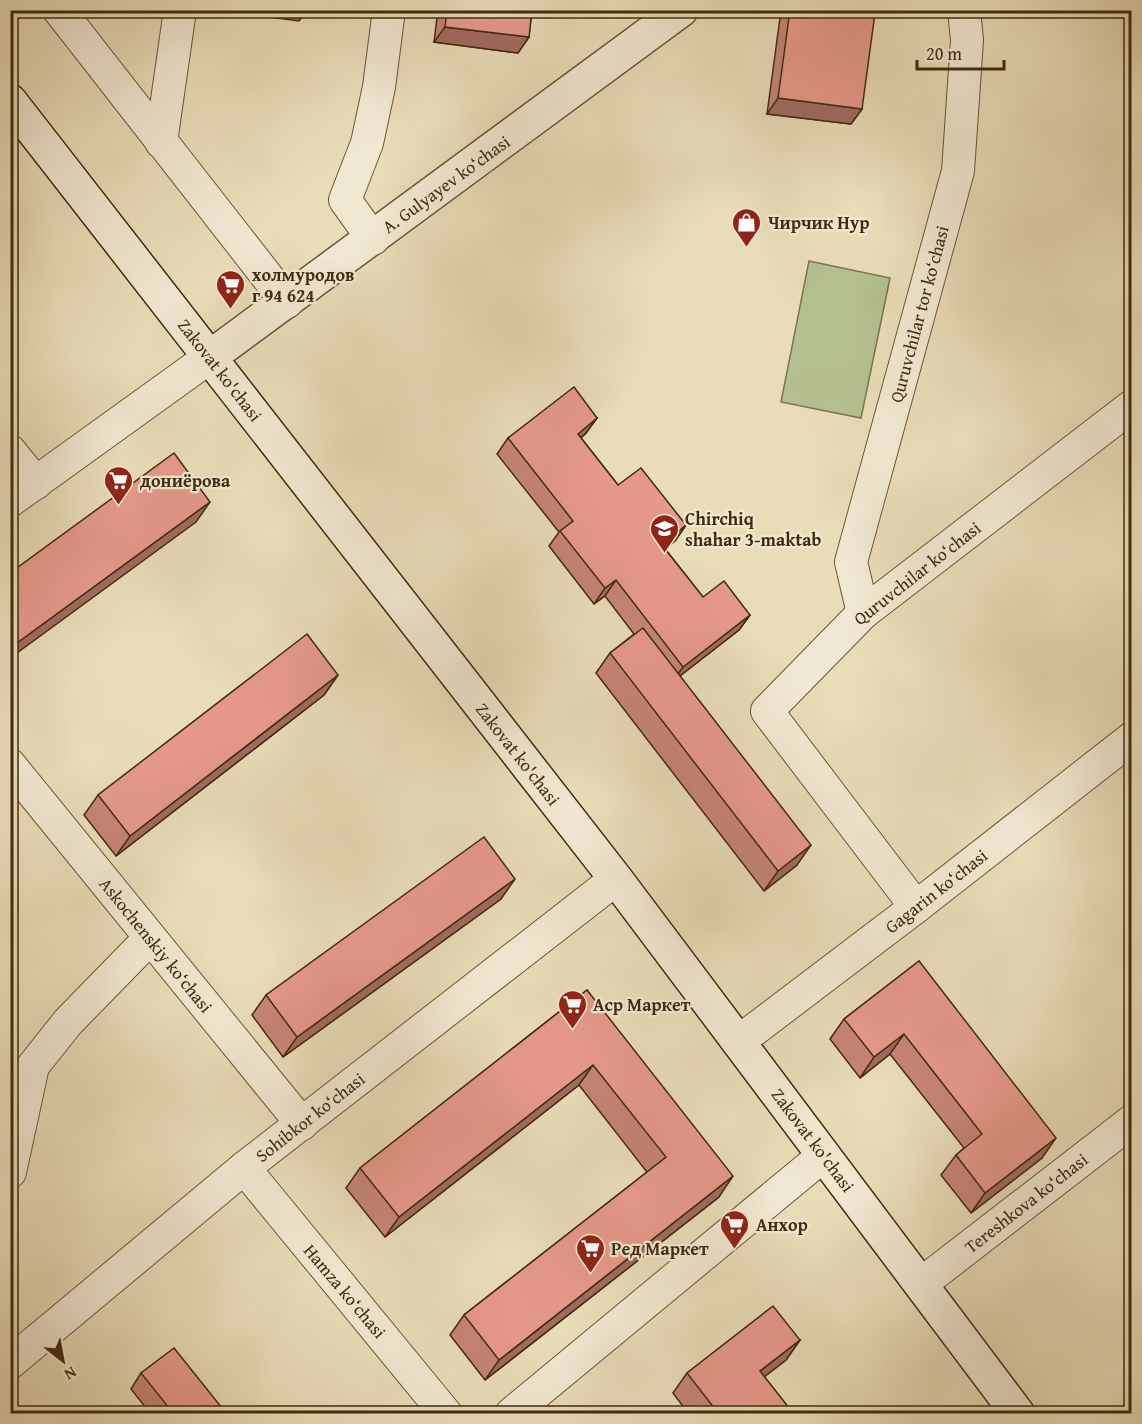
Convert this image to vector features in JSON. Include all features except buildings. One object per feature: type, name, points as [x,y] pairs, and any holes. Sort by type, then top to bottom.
[{"type":"main road","name":"A. Gulyayev ko‘chasi","points":[[210,357],[681,10]]},
{"type":"main road","name":"Zakovat ko'chasi","points":[[10,100],[616,879],[1018,1413]]},
{"type":"street","points":[[58,10],[287,302]]},
{"type":"street","points":[[161,142],[180,10]]},
{"type":"street","points":[[373,238],[345,200],[367,143],[379,87],[389,10]]},
{"type":"street","name":"Quruvchilar tor ko‘chasi","points":[[863,613],[852,562],[958,171],[967,40],[964,10]]},
{"type":"street","points":[[10,501],[210,357]]},
{"type":"street","name":"Quruvchilar ko‘chasi","points":[[916,907],[767,711],[863,613],[1131,406]]},
{"type":"street","points":[[10,451],[36,483]]},
{"type":"street","name":"Gagarin ko‘chasi","points":[[738,1042],[916,907],[1131,738]]},
{"type":"street","name":"Askochenskiy ko‘chasi","points":[[10,765],[302,1124]]},
{"type":"street","name":"Sohibkor ko‘chasi","points":[[10,1363],[244,1168],[616,879]]},
{"type":"street","points":[[10,1172],[33,1066],[68,1022],[150,938]]},
{"type":"street","name":"Tereshkova ko‘chasi","points":[[921,1284],[1131,1122]]},
{"type":"street","points":[[511,1413],[824,1155]]},
{"type":"street","name":"Hamza ko‘chasi","points":[[244,1168],[446,1413]]},
{"type":"green space","points":[[809,261],[890,278],[861,418],[781,402]]},
{"type":"place","name":"Чирчик Нур","points":[[747,248]]},
{"type":"place","name":"холмуродов г 94 624","points":[[231,310]]},
{"type":"place","name":"дониёрова","points":[[119,506]]},
{"type":"place","name":"Chirchiq shahar 3-maktab","points":[[664,554]]},
{"type":"place","name":"Аср Маркет","points":[[572,1030]]},
{"type":"place","name":"Анхор","points":[[735,1250]]},
{"type":"place","name":"Ред Маркет","points":[[590,1274]]}]
